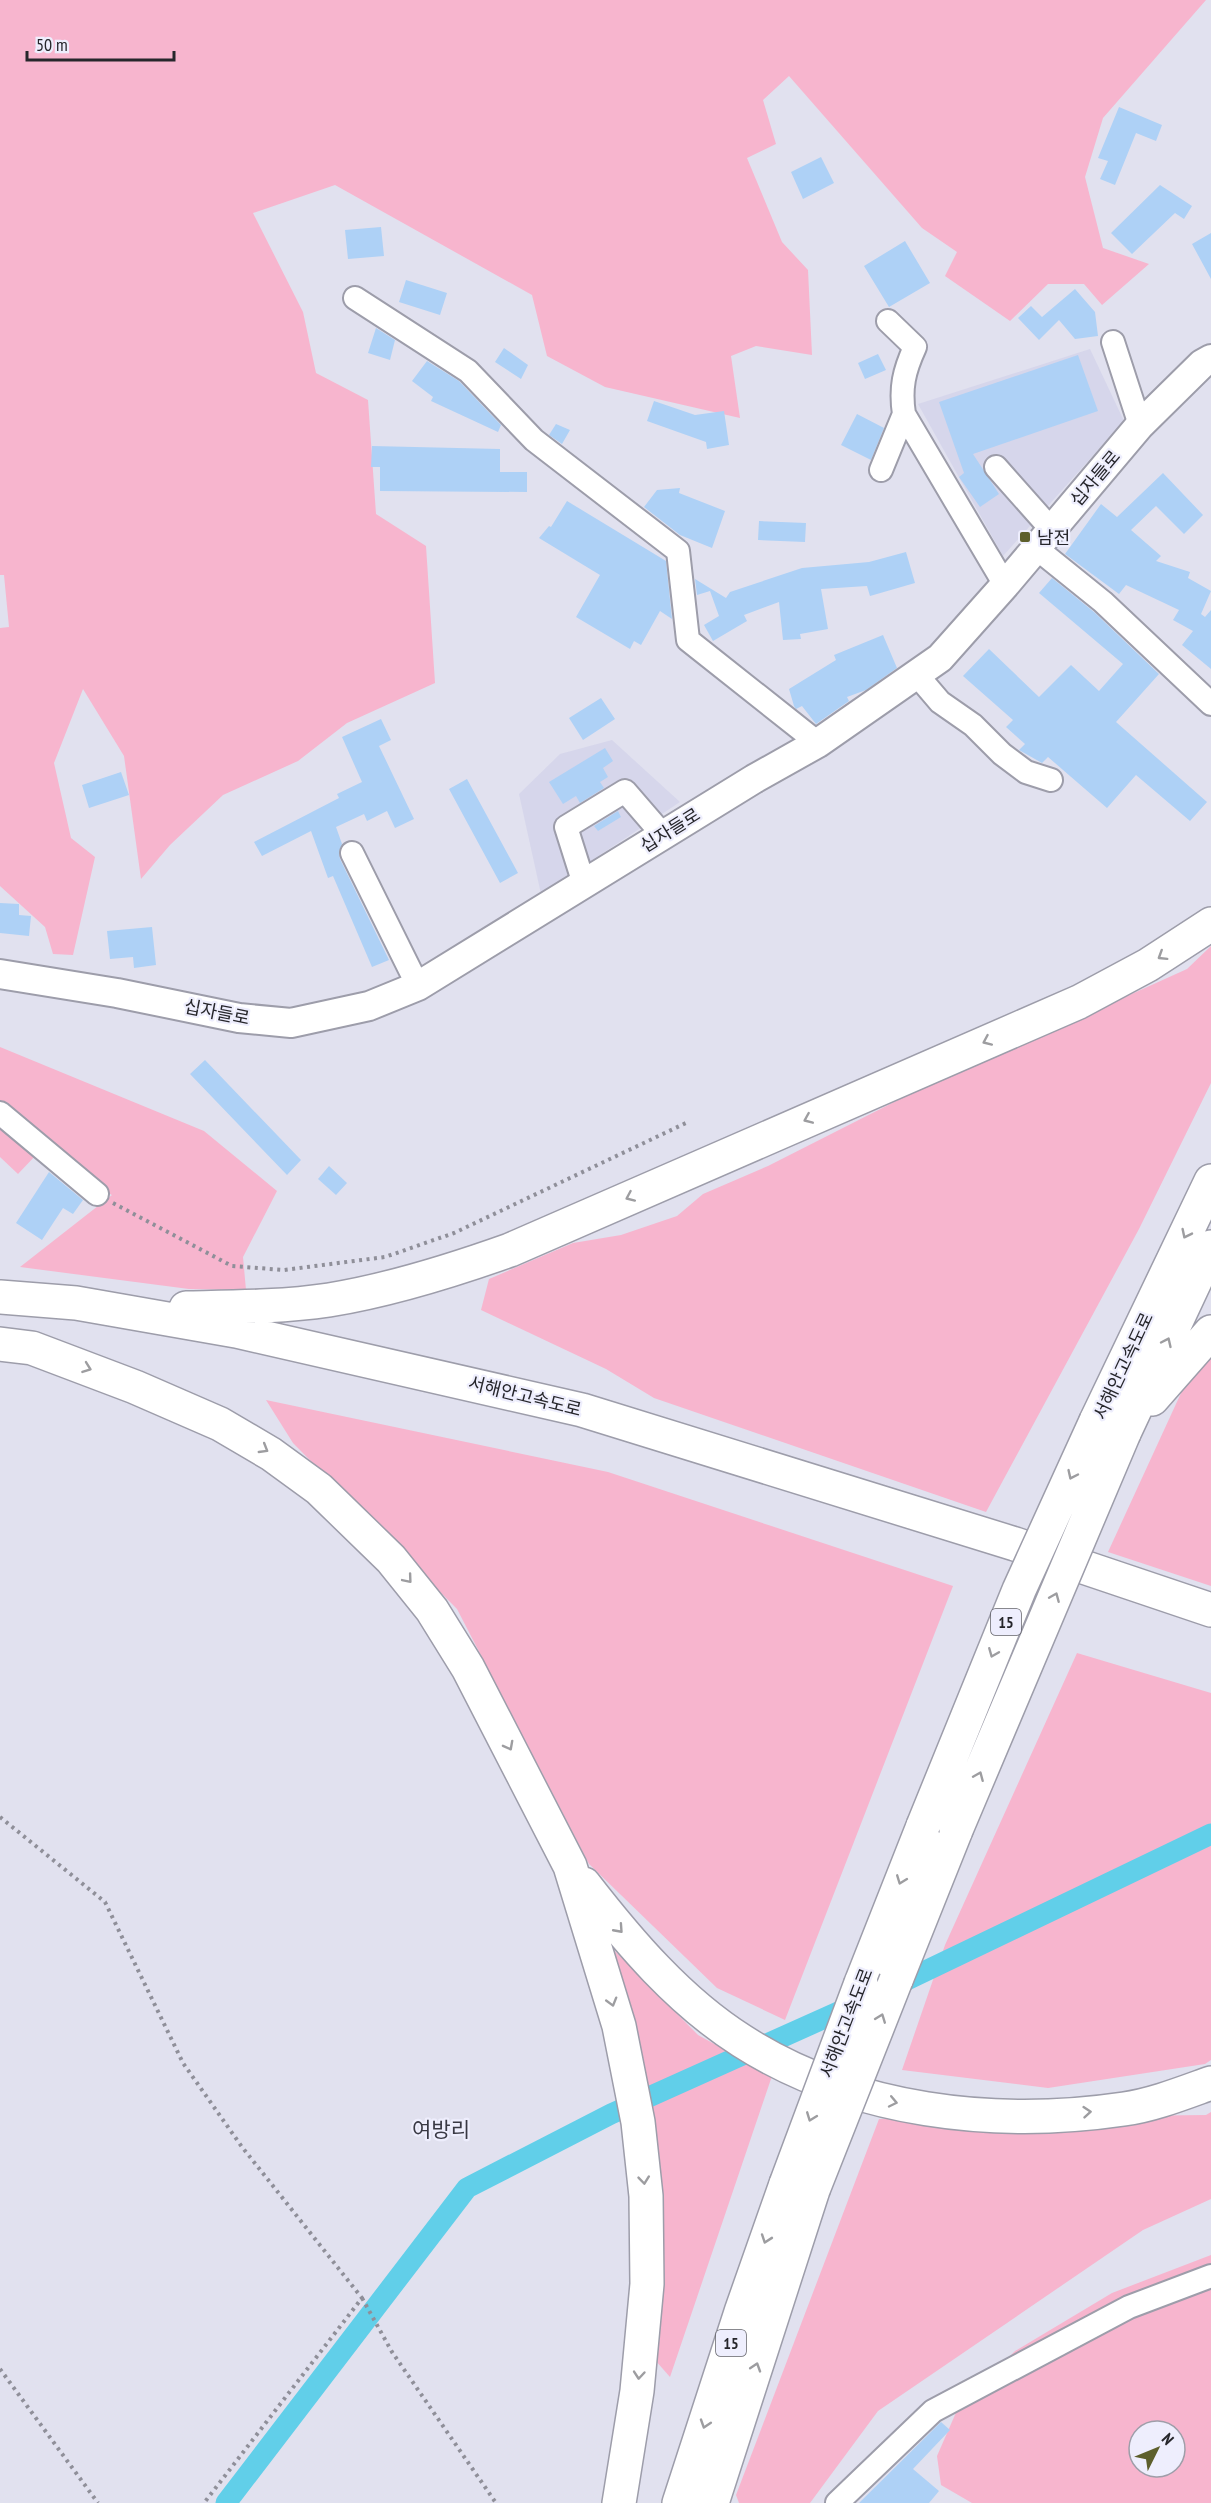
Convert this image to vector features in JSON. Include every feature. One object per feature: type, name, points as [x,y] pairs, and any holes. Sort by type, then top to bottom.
[{"type":"highway","points":[[76,1303],[175,1308],[328,1300],[457,1269],[510,1250],[1079,1002],[1148,965],[1211,924]]},
{"type":"highway","name":"서해안고속도로","points":[[679,2503],[741,2312],[896,1980],[956,1830],[1110,1427],[1211,1181]]},
{"type":"highway","name":"서해안고속도로","points":[[712,2503],[800,2187],[861,1983],[923,1826],[1019,1590],[1211,1247]]},
{"type":"highway","name":"서해안고속도로","points":[[0,1297],[76,1303],[236,1331],[582,1410],[1015,1545],[1211,1610]]},
{"type":"highway","points":[[1110,1427],[1211,1332]]},
{"type":"highway","points":[[0,1344],[32,1348],[90,1369],[220,1424],[271,1454],[319,1489],[405,1575],[450,1636],[509,1744],[570,1866],[619,2026],[638,2122],[646,2196],[647,2284],[637,2391],[619,2503]]},
{"type":"highway","points":[[570,1866],[654,1968],[700,2010],[741,2040],[779,2061],[832,2085],[889,2102],[942,2111],[1004,2115],[1069,2114],[1125,2109],[1211,2083]]},
{"type":"main road","name":"십자들로","points":[[0,974],[117,993],[239,1018],[291,1023],[369,1006],[418,986],[663,835],[818,743],[940,658],[1140,425],[1202,364],[1211,359]]},
{"type":"street","points":[[355,298],[468,371],[534,440],[678,551],[688,640],[818,743]]},
{"type":"street","points":[[888,321],[915,347],[904,370],[901,392],[904,414],[1005,585]]},
{"type":"street","points":[[1113,342],[1140,425]]},
{"type":"street","points":[[881,470],[904,414]]},
{"type":"street","points":[[996,467],[1044,539],[1103,602],[1211,705]]},
{"type":"street","points":[[917,675],[940,702],[973,725],[1002,754],[1026,772],[1051,780]]},
{"type":"street","points":[[584,884],[566,827],[626,791],[663,835]]},
{"type":"street","points":[[352,853],[418,986]]},
{"type":"street","points":[[0,1113],[97,1194]]},
{"type":"street","points":[[837,2503],[933,2411],[1129,2307],[1211,2276]]},
{"type":"path","points":[[97,1194],[232,1266],[284,1270],[385,1257],[454,1233],[688,1122]]},
{"type":"path","points":[[0,1817],[105,1902],[183,2063],[242,2147],[363,2299],[392,2352],[496,2503]]},
{"type":"path","points":[[204,2503],[363,2299]]},
{"type":"path","points":[[0,2369],[98,2503]]},
{"type":"shaded area","points":[[0,0],[1206,0],[1103,118],[1085,177],[1103,248],[1149,264],[1102,305],[1084,284],[1048,284],[1010,321],[945,276],[957,252],[922,228],[789,76],[763,100],[776,144],[747,158],[782,242],[808,270],[812,355],[756,346],[731,356],[740,418],[605,387],[547,356],[532,295],[335,185],[253,213],[303,312],[316,373],[368,400],[376,514],[426,546],[435,683],[347,723],[298,761],[223,795],[170,845],[141,879],[124,756],[83,689],[54,763],[71,838],[95,857],[73,955],[53,954],[45,927],[0,886],[0,628],[9,627],[4,575],[0,575]]},
{"type":"shaded area","points":[[1090,349],[1124,421],[1003,556],[918,404]]},
{"type":"shaded area","points":[[612,740],[680,802],[541,894],[519,794],[560,754]]},
{"type":"shaded area","points":[[1211,946],[1211,1083],[1139,1229],[986,1512],[654,1398],[606,1369],[481,1310],[489,1279],[573,1243],[621,1235],[677,1216],[703,1194],[768,1166],[904,1097],[1187,969]]},
{"type":"shaded area","points":[[0,1047],[204,1131],[277,1191],[243,1257],[246,1290],[189,1289],[20,1267],[112,1195],[36,1155],[18,1174],[0,1157]]},
{"type":"shaded area","points":[[1211,1355],[1211,1586],[1108,1552],[1187,1380]]},
{"type":"shaded area","points":[[266,1400],[608,1472],[953,1586],[785,2020],[717,1988],[589,1864],[457,1609],[293,1443]]},
{"type":"shaded area","points":[[1077,1653],[1211,1693],[1211,2060],[1205,2064],[1048,2088],[902,2070],[945,1945]]},
{"type":"shaded area","points":[[609,1945],[698,2035],[772,2076],[670,2377],[655,2360]]},
{"type":"shaded area","points":[[1211,2112],[1211,2199],[1143,2230],[878,2411],[810,2503],[739,2503],[736,2495],[879,2119],[1206,2115]]},
{"type":"shaded area","points":[[1211,2255],[1211,2503],[972,2503],[941,2485],[937,2456],[958,2408],[1015,2351],[1112,2293]]},
{"type":"building","points":[[1119,107],[1162,125],[1156,141],[1136,133],[1115,185],[1100,179],[1108,161],[1098,158]]},
{"type":"building","points":[[821,157],[834,183],[803,199],[791,172]]},
{"type":"building","points":[[1160,185],[1192,206],[1184,219],[1175,213],[1132,254],[1111,233]]},
{"type":"building","points":[[381,227],[384,256],[348,259],[345,230]]},
{"type":"building","points":[[1211,233],[1211,279],[1192,244]]},
{"type":"building","points":[[905,241],[930,283],[889,307],[864,266]]},
{"type":"building","points":[[406,280],[447,293],[440,315],[399,302]]},
{"type":"building","points":[[1075,289],[1095,312],[1098,336],[1075,339],[1059,320],[1039,340],[1018,318],[1031,306],[1042,317]]},
{"type":"building","points":[[376,328],[395,340],[390,360],[368,353]]},
{"type":"building","points":[[504,348],[528,365],[521,379],[495,362]]},
{"type":"building","points":[[878,354],[886,370],[865,379],[858,363]]},
{"type":"building","points":[[1078,355],[1098,411],[973,454],[999,494],[980,507],[959,477],[964,473],[939,402]]},
{"type":"building","points":[[427,361],[459,381],[501,425],[498,432],[431,401],[433,397],[412,381]]},
{"type":"building","points":[[654,401],[695,415],[724,411],[729,445],[707,449],[706,442],[647,421]]},
{"type":"building","points":[[857,414],[884,428],[871,460],[841,445]]},
{"type":"building","points":[[556,424],[570,430],[562,444],[549,435]]},
{"type":"building","points":[[372,446],[500,449],[500,472],[527,472],[527,492],[380,491],[380,467],[371,467]]},
{"type":"building","points":[[1163,473],[1203,515],[1184,534],[1156,506],[1131,530],[1161,556],[1156,561],[1190,572],[1188,578],[1211,591],[1201,614],[1205,617],[1211,610],[1211,669],[1182,645],[1193,631],[1173,620],[1179,610],[1126,585],[1119,594],[1065,554],[1101,504],[1117,517]]},
{"type":"building","points":[[680,488],[679,493],[725,511],[712,548],[680,535],[644,507],[657,490]]},
{"type":"building","points":[[567,501],[666,561],[672,619],[660,611],[641,645],[634,641],[630,649],[576,617],[600,575],[539,538],[549,526],[551,527]]},
{"type":"building","points":[[759,521],[806,523],[805,542],[758,540]]},
{"type":"building","points":[[906,552],[915,583],[870,596],[867,586],[821,589],[828,629],[800,634],[801,639],[783,640],[779,602],[744,615],[747,621],[713,641],[704,625],[719,616],[710,591],[697,595],[695,579],[726,598],[730,592],[802,568],[869,562]]},
{"type":"building","points":[[1052,578],[1094,612],[1159,674],[1116,722],[1207,802],[1190,821],[1136,775],[1107,808],[1048,757],[1042,763],[1019,750],[1025,744],[1006,727],[1013,720],[963,676],[989,649],[1039,697],[1071,665],[1099,691],[1123,664],[1039,593]]},
{"type":"building","points":[[883,635],[897,668],[866,690],[847,697],[849,701],[816,724],[802,706],[796,709],[789,689],[836,660],[834,655]]},
{"type":"building","points":[[601,698],[615,719],[583,740],[569,718]]},
{"type":"building","points":[[381,719],[391,740],[379,746],[414,819],[395,828],[387,811],[367,821],[364,814],[336,827],[342,844],[339,852],[340,859],[389,960],[372,967],[333,876],[328,878],[311,831],[262,856],[254,842],[339,798],[337,794],[362,782],[342,737]]},
{"type":"building","points":[[605,748],[613,761],[603,768],[608,777],[600,782],[604,788],[580,803],[576,796],[563,804],[549,782]]},
{"type":"building","points":[[121,772],[129,795],[89,808],[82,785]]},
{"type":"building","points":[[467,779],[518,873],[500,883],[449,789]]},
{"type":"building","points":[[618,811],[621,817],[598,831],[594,826]]},
{"type":"building","points":[[0,903],[19,904],[19,915],[31,916],[29,936],[0,933]]},
{"type":"building","points":[[152,927],[156,965],[134,968],[133,957],[110,959],[107,931]]},
{"type":"building","points":[[205,1060],[301,1160],[287,1175],[190,1074]]},
{"type":"building","points":[[329,1166],[347,1183],[336,1195],[318,1179]]},
{"type":"building","points":[[49,1172],[83,1200],[73,1214],[63,1208],[42,1240],[16,1223]]},
{"type":"building","points":[[941,2422],[950,2430],[913,2469],[939,2491],[929,2503],[859,2503]]},
{"type":"waterway","points":[[890,1988],[1211,1834]]},
{"type":"waterway","points":[[226,2503],[467,2188],[611,2114],[856,2004]]},
{"type":"place","name":"남전","points":[[1025,537]]},
{"type":"district","name":"여방리","points":[[441,2129]]}]
